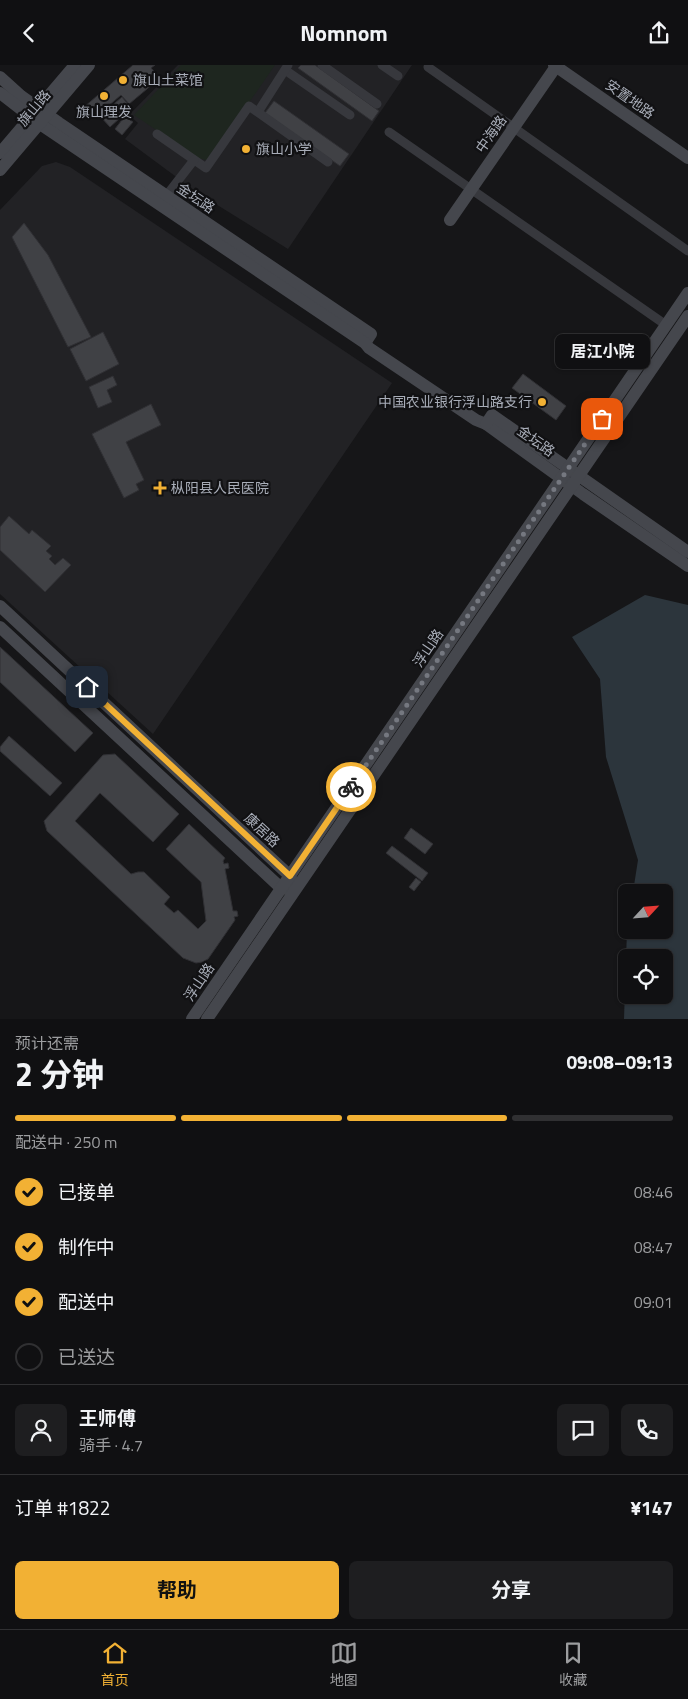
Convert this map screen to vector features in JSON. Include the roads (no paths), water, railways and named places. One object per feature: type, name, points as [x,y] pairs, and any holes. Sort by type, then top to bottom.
[{"type":"main road","name":"旗山路","points":[[0,170],[76,65]]},
{"type":"main road","name":"旗山路","points":[[0,153],[89,65]]},
{"type":"main road","name":"中海路","points":[[450,220],[556,65]]},
{"type":"main road","name":"安置地路","points":[[556,65],[688,158]]},
{"type":"main road","name":"金坛路","points":[[0,77],[39,116],[368,338]]},
{"type":"main road","name":"金坛路","points":[[0,93],[166,196],[368,338],[369,348],[476,420],[489,419],[688,566]]},
{"type":"main road","name":"浮山路","points":[[208,1019],[570,477],[688,293]]},
{"type":"main road","name":"浮山路","points":[[192,1019],[570,477],[688,315]]},
{"type":"main road","name":"金坛路","points":[[570,477],[688,552]]},
{"type":"main road","name":"康居路","points":[[0,606],[290,876],[295,891]]},
{"type":"main road","points":[[0,627],[282,888],[295,891]]},
{"type":"street","points":[[322,65],[377,104]]},
{"type":"street","points":[[382,65],[398,76]]},
{"type":"street","points":[[428,67],[688,251]]},
{"type":"street","points":[[258,112],[287,68],[350,115]]},
{"type":"street","points":[[157,134],[206,168],[249,106],[328,162]]},
{"type":"street","points":[[389,132],[666,325]]},
{"type":"street","points":[[166,196],[194,160]]},
{"type":"place","name":"旗山土菜馆","points":[[123,80]]},
{"type":"place","name":"旗山理发","points":[[104,96]]},
{"type":"place","name":"旗山小学","points":[[246,149]]},
{"type":"place","name":"中国农业银行浮山路支行","points":[[542,402]]},
{"type":"place","name":"居江小院","points":[[602,419]]},
{"type":"place","name":"枞阳县人民医院","points":[[160,488]]}]
